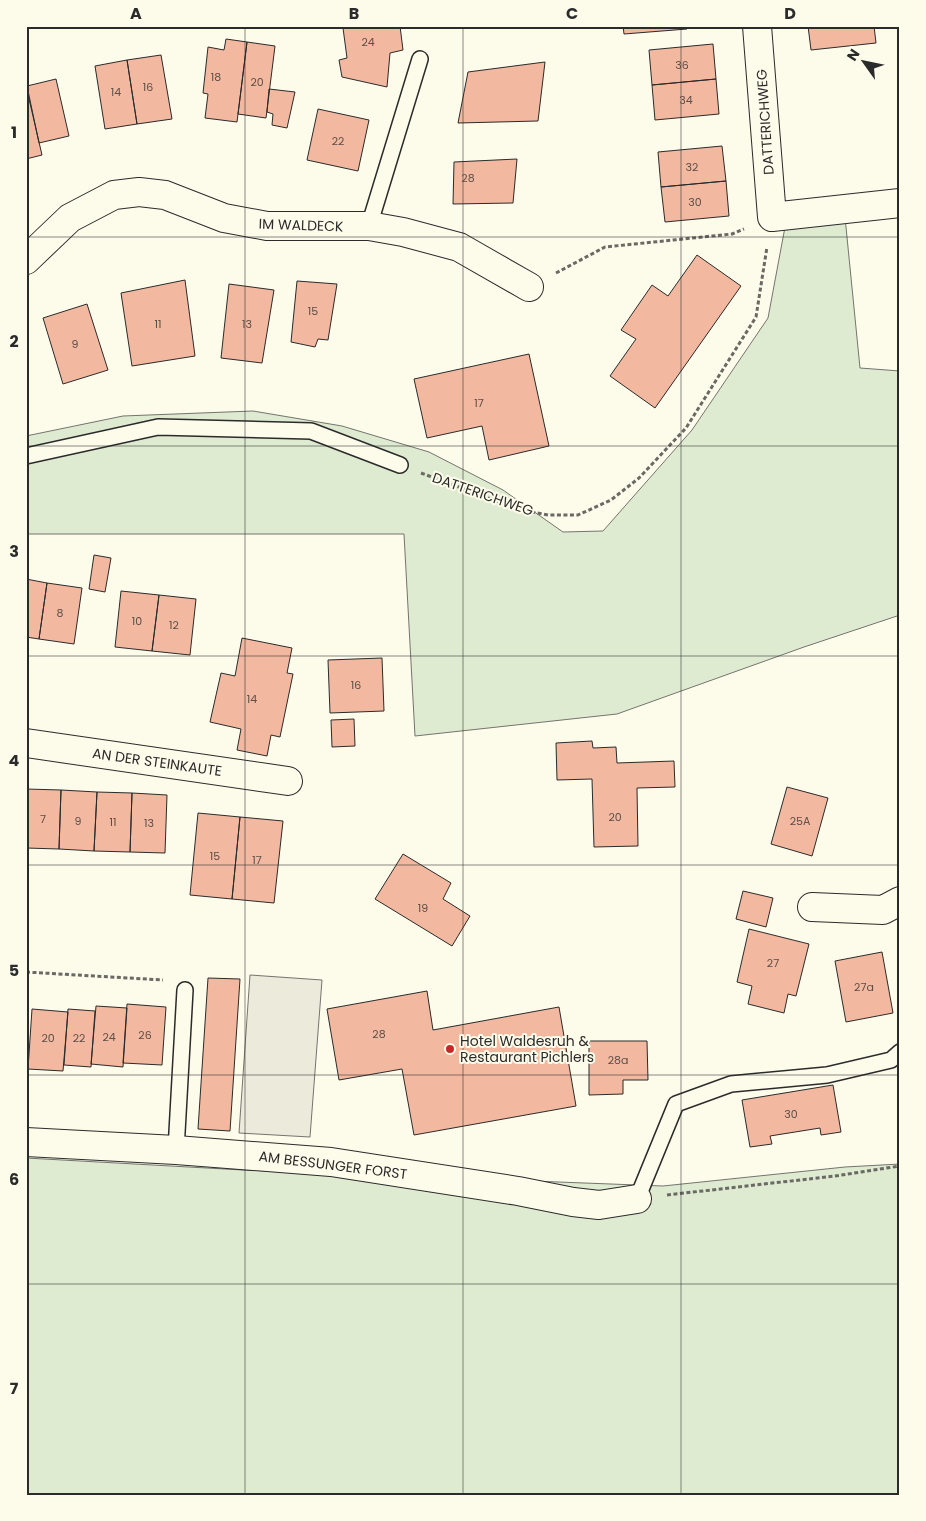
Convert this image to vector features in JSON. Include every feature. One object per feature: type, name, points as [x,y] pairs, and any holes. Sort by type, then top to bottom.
[{"type":"street","name":"DATTERICHWEG","points":[[758,26],[772,217]]},
{"type":"street","name":"IM WALDECK","points":[[26,260],[70,218],[114,195],[139,192],[165,195],[224,218],[267,226],[369,226],[403,232],[459,247],[529,287]]},
{"type":"street","points":[[772,217],[900,203]]},
{"type":"street","name":"AN DER STEINKAUTE","points":[[26,743],[288,782]]},
{"type":"street","points":[[812,907],[883,910],[900,900]]},
{"type":"street","name":"AM BESSUNGER FORST","points":[[26,1142],[176,1150],[331,1162],[599,1205],[637,1199]]},
{"type":"lane","points":[[369,226],[420,59]]},
{"type":"lane","points":[[26,456],[158,427],[301,430],[311,431],[400,465]]},
{"type":"lane","points":[[176,1150],[186,990]]},
{"type":"lane","points":[[637,1199],[676,1104],[731,1084],[836,1073],[891,1060],[900,1052]]},
{"type":"path","points":[[529,287],[605,247],[732,234],[772,217]]},
{"type":"path","name":"DATTERICHWEG","points":[[400,465],[518,509],[548,515],[578,515],[611,500],[639,478],[686,428],[756,317],[772,217]]},
{"type":"path","points":[[26,972],[174,981],[186,990]]},
{"type":"path","points":[[637,1199],[835,1176],[900,1166]]},
{"type":"green space","points":[[845,217],[860,368],[900,371],[900,615],[617,714],[415,736],[404,534],[26,534],[26,436],[123,416],[253,411],[342,426],[429,452],[503,490],[563,532],[603,531],[692,430],[768,318],[785,227]]},
{"type":"green space","points":[[26,1158],[243,1170],[663,1186],[845,1167],[900,1164],[900,1495],[26,1495]]},
{"type":"shaded area","points":[[250,975],[322,980],[310,1137],[239,1133]]},
{"type":"building","points":[[355,26],[400,26],[403,50],[390,53],[387,87],[342,77],[339,60],[347,58],[343,28]]},
{"type":"building","points":[[623,26],[686,26],[687,29],[624,34]]},
{"type":"building","points":[[808,26],[874,26],[876,43],[811,50]]},
{"type":"building","points":[[226,39],[247,42],[237,122],[205,118],[208,94],[203,93],[208,47],[224,50]]},
{"type":"building","points":[[247,42],[275,46],[266,118],[238,114]]},
{"type":"building","points":[[713,44],[716,79],[652,85],[649,50]]},
{"type":"building","points":[[161,55],[172,119],[137,124],[127,60]]},
{"type":"building","points":[[127,60],[137,124],[105,129],[95,66]]},
{"type":"building","points":[[545,62],[538,121],[458,123],[468,72]]},
{"type":"building","points":[[56,79],[69,136],[39,143],[27,86]]},
{"type":"building","points":[[716,79],[719,114],[655,120],[652,85]]},
{"type":"building","points":[[26,86],[42,155],[26,159]]},
{"type":"building","points":[[269,89],[295,92],[287,128],[272,125],[273,114],[267,112]]},
{"type":"building","points":[[318,109],[369,120],[358,171],[307,160]]},
{"type":"building","points":[[722,146],[726,181],[661,187],[658,152]]},
{"type":"building","points":[[517,159],[513,203],[453,204],[454,162]]},
{"type":"building","points":[[726,181],[729,216],[665,222],[661,187]]},
{"type":"building","points":[[697,255],[741,286],[655,408],[610,376],[636,339],[621,330],[652,285],[668,296]]},
{"type":"building","points":[[185,280],[195,356],[132,366],[121,293]]},
{"type":"building","points":[[297,281],[337,284],[328,340],[318,339],[315,347],[291,342]]},
{"type":"building","points":[[229,284],[274,290],[262,363],[221,358]]},
{"type":"building","points":[[87,304],[108,370],[63,384],[43,318]]},
{"type":"building","points":[[529,354],[549,446],[489,460],[482,426],[427,438],[414,379]]},
{"type":"building","points":[[94,555],[111,558],[105,592],[89,589]]},
{"type":"building","points":[[26,579],[47,583],[39,639],[26,637]]},
{"type":"building","points":[[47,583],[82,588],[74,644],[39,639]]},
{"type":"building","points":[[121,591],[159,595],[152,651],[115,647]]},
{"type":"building","points":[[159,595],[196,599],[190,655],[152,651]]},
{"type":"building","points":[[242,638],[292,648],[287,673],[293,674],[280,737],[271,735],[267,756],[237,750],[241,729],[210,722],[221,673],[235,676]]},
{"type":"building","points":[[382,658],[384,711],[330,713],[328,660]]},
{"type":"building","points":[[354,719],[355,746],[332,747],[331,720]]},
{"type":"building","points":[[592,741],[593,748],[616,747],[617,763],[674,761],[675,787],[637,788],[638,846],[594,847],[592,779],[557,780],[556,743]]},
{"type":"building","points":[[787,787],[828,798],[812,856],[771,844]]},
{"type":"building","points":[[26,789],[61,790],[59,849],[26,848]]},
{"type":"building","points":[[61,790],[97,792],[94,851],[59,849]]},
{"type":"building","points":[[97,792],[132,793],[130,852],[94,851]]},
{"type":"building","points":[[132,793],[167,795],[165,853],[130,852]]},
{"type":"building","points":[[198,813],[240,817],[232,899],[190,895]]},
{"type":"building","points":[[240,817],[283,821],[274,903],[232,899]]},
{"type":"building","points":[[403,854],[451,883],[443,899],[470,916],[452,946],[375,899]]},
{"type":"building","points":[[743,891],[773,898],[766,927],[736,919]]},
{"type":"building","points":[[749,929],[809,944],[796,996],[788,994],[784,1013],[748,1004],[752,986],[737,982]]},
{"type":"building","points":[[882,952],[893,1013],[846,1022],[835,961]]},
{"type":"building","points":[[208,978],[240,979],[230,1131],[198,1129]]},
{"type":"building","name":"Hotel Waldesruh & Restaurant Pichlers","points":[[427,991],[433,1030],[559,1007],[576,1106],[414,1135],[402,1069],[339,1080],[327,1009]]},
{"type":"building","points":[[127,1004],[166,1007],[162,1065],[123,1063]]},
{"type":"building","points":[[96,1006],[127,1008],[123,1067],[91,1064]]},
{"type":"building","points":[[32,1009],[68,1012],[63,1071],[28,1069]]},
{"type":"building","points":[[68,1009],[95,1011],[91,1067],[64,1065]]},
{"type":"building","points":[[589,1041],[647,1041],[648,1080],[623,1080],[623,1094],[589,1095]]},
{"type":"building","points":[[833,1085],[841,1132],[821,1135],[820,1128],[770,1136],[772,1144],[750,1147],[742,1100]]},
{"type":"place","name":"Hotel Waldesruh & Restaurant Pichlers","points":[[450,1049]]}]
